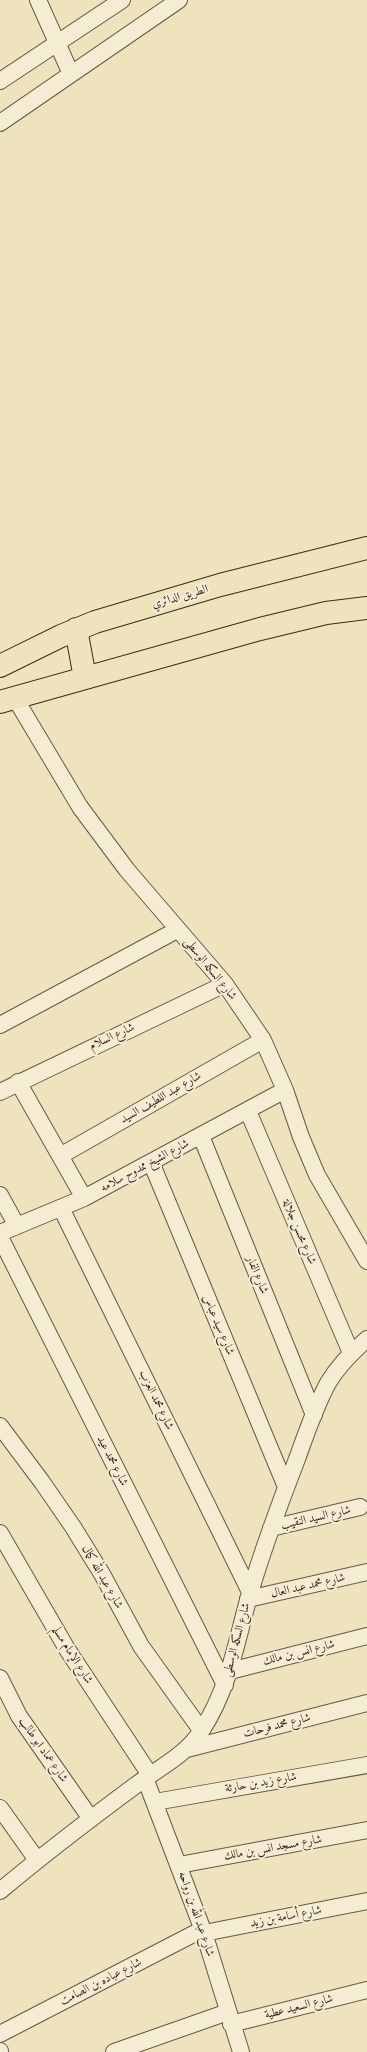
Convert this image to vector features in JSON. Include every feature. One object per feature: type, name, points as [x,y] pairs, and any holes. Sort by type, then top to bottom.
[{"type":"highway","name":"الطريق الدائري","points":[[0,666],[76,629],[96,622],[220,585],[367,548]]},
{"type":"highway","points":[[7,700],[260,628],[326,613],[367,608]]},
{"type":"highway","points":[[76,629],[85,678]]},
{"type":"street","points":[[38,0],[71,74]]},
{"type":"street","points":[[0,81],[58,44],[122,0]]},
{"type":"street","points":[[0,123],[179,0]]},
{"type":"street","name":"شارع السكه الوسطى","points":[[7,700],[80,807],[127,870],[225,984],[263,1040],[285,1090],[304,1144],[317,1175],[367,1261]]},
{"type":"street","points":[[0,1025],[178,930]]},
{"type":"street","name":"شارع السلام","points":[[0,1092],[18,1082],[225,984]]},
{"type":"street","name":"شارع عبد اللطيف السيد","points":[[60,1156],[263,1040]]},
{"type":"street","points":[[18,1082],[84,1198]]},
{"type":"street","name":"شارع الشيخ ممدوح سلامه","points":[[0,1233],[84,1198],[285,1090]]},
{"type":"street","name":"شارع محسن جلالة","points":[[248,1111],[351,1353]]},
{"type":"street","name":"شارع الفار","points":[[201,1136],[314,1415]]},
{"type":"street","name":"شارع سيد عباس","points":[[151,1162],[286,1487]]},
{"type":"street","points":[[0,1195],[18,1226]]},
{"type":"street","name":"شارع محمد العزب","points":[[61,1208],[249,1596]]},
{"type":"street","name":"شارع محمد عيد","points":[[0,1237],[227,1678]]},
{"type":"street","name":"شارع السكه الوسطى","points":[[0,1891],[37,1860],[148,1776],[187,1749],[201,1730],[227,1678],[249,1596],[271,1528],[314,1415],[329,1382],[351,1353],[367,1339]]},
{"type":"street","name":"شارع عبد الله كمال","points":[[0,1426],[42,1482],[73,1527],[102,1574],[141,1646],[201,1730]]},
{"type":"street","name":"شارع السيد النقيب","points":[[271,1528],[360,1507]]},
{"type":"street","name":"شارع الإمام مسلم","points":[[0,1533],[67,1649],[148,1776]]},
{"type":"street","name":"شارع محمد عبد العال","points":[[249,1596],[367,1572]]},
{"type":"street","name":"شارع انس بن مالك","points":[[227,1678],[367,1636]]},
{"type":"street","name":"شارع عماد ابو طالب","points":[[0,1678],[19,1716],[91,1819]]},
{"type":"street","name":"شارع محمد فرحات","points":[[187,1749],[367,1703]]},
{"type":"street","points":[[0,1704],[19,1716]]},
{"type":"street","name":"شارع زيد بن حارثة","points":[[155,1802],[367,1765]]},
{"type":"street","name":"شارع عبد الله بن رواحه","points":[[148,1776],[155,1802],[204,1931],[241,2052]]},
{"type":"street","points":[[0,1808],[37,1860]]},
{"type":"street","name":"شارع مسجد انس بن مالك","points":[[179,1865],[367,1830]]},
{"type":"street","name":"شارع أسامة بن زيد","points":[[204,1931],[367,1901]]},
{"type":"street","name":"شارع عباده بن الصامت","points":[[0,2034],[204,1931]]},
{"type":"street","name":"شارع السعيد عطية","points":[[114,2052],[230,2018],[367,1990]]}]
